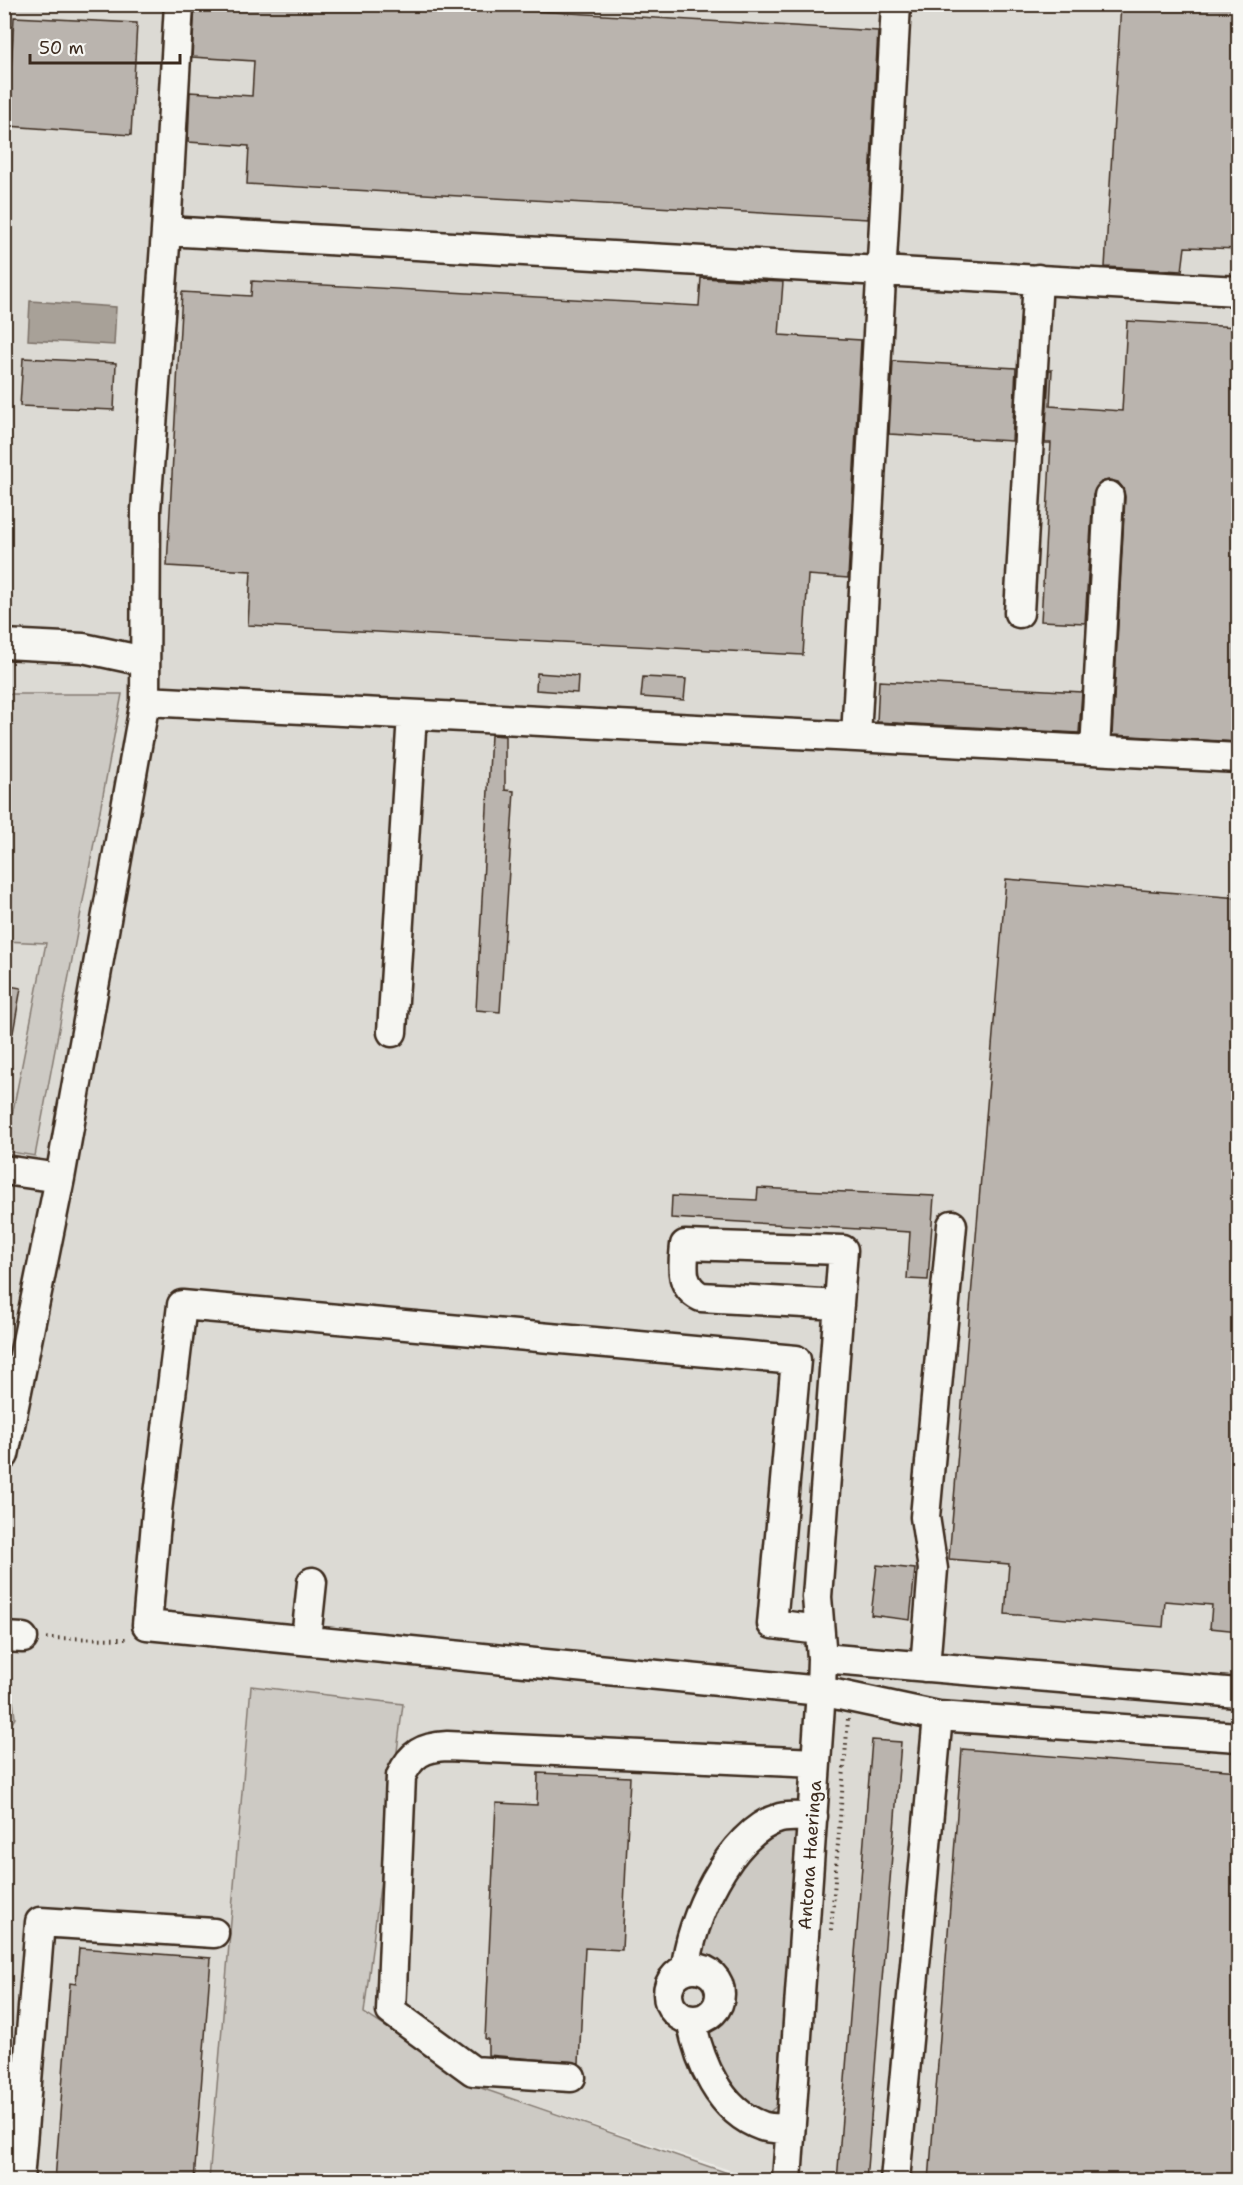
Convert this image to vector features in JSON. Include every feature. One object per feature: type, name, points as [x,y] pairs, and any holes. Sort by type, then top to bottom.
[{"type":"street","points":[[4,1455],[60,1178],[145,701],[146,510],[166,231],[179,4]]},
{"type":"street","points":[[855,737],[896,4]]},
{"type":"street","points":[[166,231],[1239,291]]},
{"type":"street","points":[[1019,613],[1038,279]]},
{"type":"street","points":[[1095,750],[1109,496]]},
{"type":"street","points":[[4,644],[83,648],[144,661]]},
{"type":"street","points":[[145,701],[1239,758]]},
{"type":"street","points":[[392,1032],[412,715]]},
{"type":"street","points":[[4,1170],[60,1178]]},
{"type":"street","points":[[925,1667],[933,1569],[925,1517],[952,1225]]},
{"type":"street","name":"Antona Haeringa","points":[[787,2181],[821,1692],[821,1644],[817,1597],[821,1530],[839,1305],[843,1250],[685,1245],[684,1281],[692,1292],[701,1297],[839,1305]]},
{"type":"street","points":[[1239,1693],[925,1667],[821,1644],[772,1624],[796,1360],[182,1305],[157,1511],[147,1625],[821,1692],[938,1716],[1239,1737]]},
{"type":"street","points":[[306,1639],[312,1582]]},
{"type":"street","points":[[895,2181],[938,1716]]},
{"type":"street","points":[[571,2077],[473,2071],[391,2011],[401,1776],[406,1764],[422,1750],[447,1746],[816,1762]]},
{"type":"street","points":[[686,1969],[687,1948],[693,1931],[731,1857],[761,1828],[774,1821],[813,1816]]},
{"type":"street","points":[[19,2181],[40,1922],[214,1933]]},
{"type":"street","points":[[701,1968],[709,1972],[720,1986],[721,1994],[719,2002],[709,2016],[691,2020],[678,2015],[668,1999],[670,1982],[686,1969],[701,1968]]},
{"type":"street","points":[[691,2020],[696,2046],[708,2074],[723,2097],[740,2113],[764,2127],[790,2129]]},
{"type":"path","points":[[14,1637],[135,1639],[147,1625]]},
{"type":"shaded area","points":[[5,5],[1238,5],[1238,2180],[760,2180],[478,2087],[364,2012],[403,1705],[251,1687],[209,2180],[5,2180]]},
{"type":"shaded area","points":[[30,301],[116,307],[114,345],[28,340]]},
{"type":"shaded area","points":[[5,694],[122,694],[35,1156],[5,1151],[46,943],[5,941]]},
{"type":"shaded area","points":[[5,1655],[8,1655],[15,1718],[5,1735]]},
{"type":"shaded area","points":[[251,1686],[403,1704],[364,2013],[478,2087],[748,2180],[209,2180]]},
{"type":"shaded area","points":[[777,1830],[793,1830],[798,1837],[778,2105],[766,2115],[739,2101],[703,2034],[721,2023],[727,2015],[732,2007],[734,1988],[725,1968],[701,1952],[700,1938],[740,1862]]},
{"type":"building","points":[[195,4],[414,4],[878,31],[868,219],[247,184],[249,146],[188,142],[190,92],[252,96],[254,61],[192,57]]},
{"type":"building","points":[[1121,4],[1239,4],[1239,249],[1185,247],[1182,271],[1105,267]]},
{"type":"building","points":[[14,17],[137,23],[131,135],[8,126]]},
{"type":"building","points":[[701,278],[783,282],[779,335],[861,340],[848,578],[808,575],[803,655],[248,625],[251,571],[167,566],[182,292],[251,296],[252,281],[699,306]]},
{"type":"building","points":[[1127,321],[1239,327],[1239,742],[1112,735],[1125,497],[1123,488],[1118,482],[1109,480],[1101,482],[1093,495],[1085,623],[1041,621],[1051,443],[1045,443],[1049,370],[1052,370],[1050,406],[1122,411]]},
{"type":"building","points":[[23,358],[116,363],[114,410],[20,406]]},
{"type":"building","points":[[893,361],[1016,368],[1012,441],[889,434]]},
{"type":"building","points":[[537,673],[578,676],[577,693],[536,690]]},
{"type":"building","points":[[643,677],[686,679],[684,700],[641,697]]},
{"type":"building","points":[[879,681],[1082,692],[1079,733],[877,722]]},
{"type":"building","points":[[491,735],[505,736],[505,790],[514,791],[500,1012],[476,1010]]},
{"type":"building","points":[[1006,879],[1239,898],[1239,1631],[1210,1628],[1212,1605],[1165,1601],[1163,1627],[1005,1614],[1009,1564],[949,1559]]},
{"type":"building","points":[[4,985],[21,988],[13,1033],[4,1032]]},
{"type":"building","points":[[758,1188],[934,1196],[928,1280],[907,1279],[910,1232],[671,1218],[672,1196],[757,1200]]},
{"type":"building","points":[[877,1565],[915,1569],[910,1620],[871,1615]]},
{"type":"building","points":[[872,1740],[901,1742],[866,2181],[837,2181]]},
{"type":"building","points":[[962,1749],[1239,1771],[1239,2181],[929,2181]]},
{"type":"building","points":[[538,1773],[630,1777],[622,1950],[585,1948],[579,2063],[488,2055],[488,2039],[485,2039],[496,1803],[537,1805]]},
{"type":"building","points":[[79,1948],[211,1958],[194,2181],[55,2181],[70,1983],[76,1984]]}]
